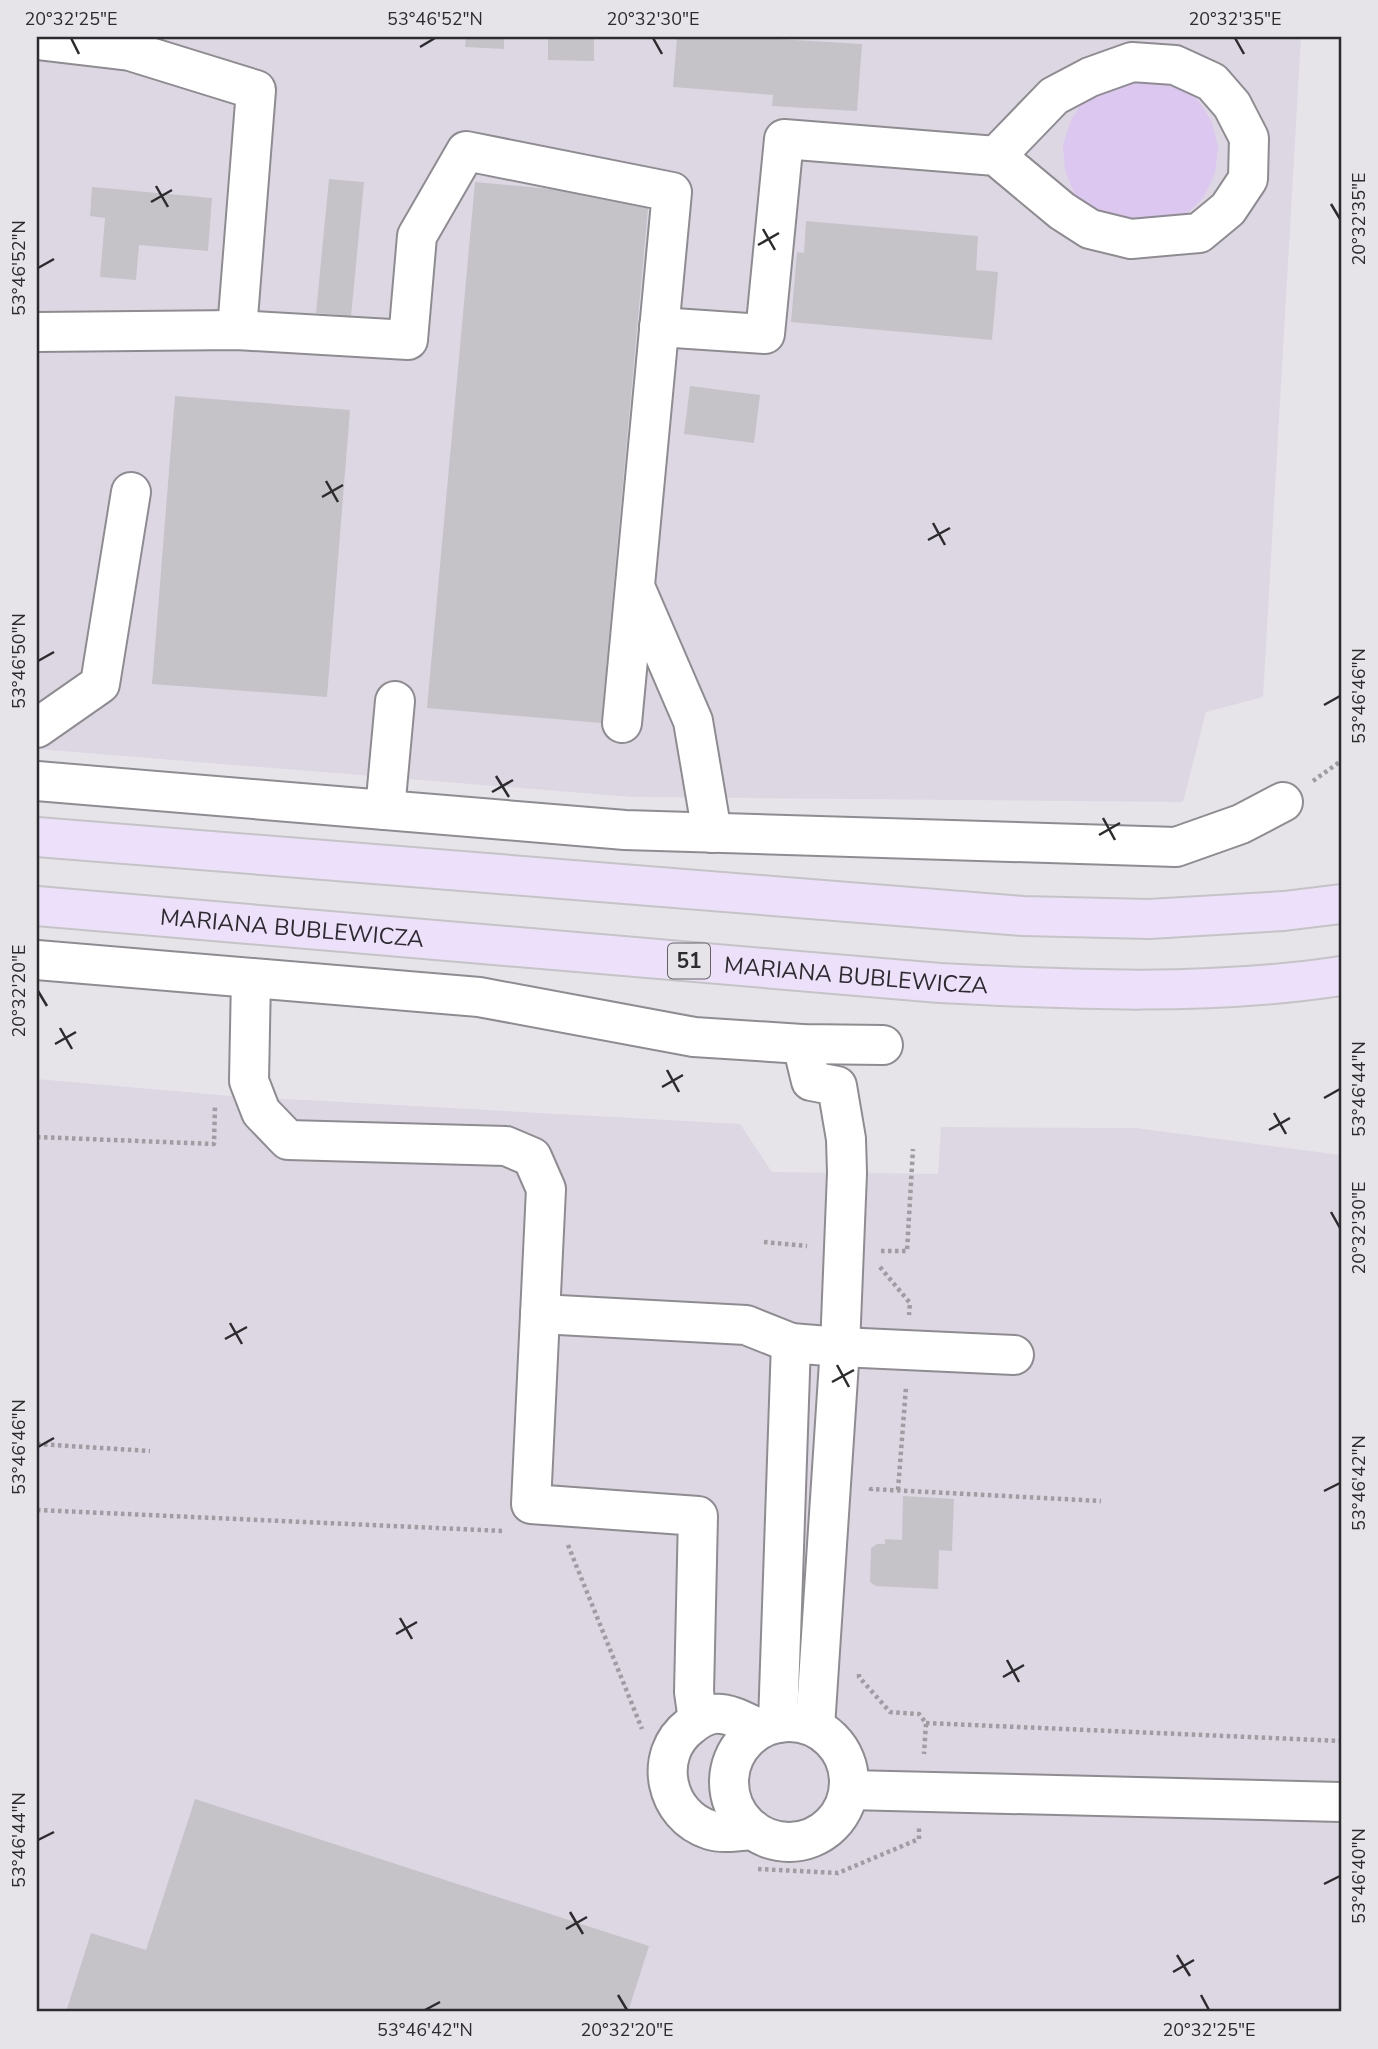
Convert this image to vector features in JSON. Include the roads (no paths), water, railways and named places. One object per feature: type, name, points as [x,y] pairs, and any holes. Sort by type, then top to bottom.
[{"type":"main road","points":[[37,837],[1023,916],[1163,918],[1284,911],[1341,904]]},
{"type":"main road","name":"MARIANA BUBLEWICZA","points":[[37,906],[926,982],[1016,987],[1210,988],[1341,976]]},
{"type":"lane","points":[[37,40],[130,51],[256,90],[237,330]]},
{"type":"lane","points":[[659,327],[765,334],[784,139],[996,156],[1062,211],[1090,229],[1131,239],[1199,233],[1228,209],[1248,178],[1249,138],[1232,105],[1212,82],[1175,65],[1132,62],[1090,77],[1054,96],[996,156]]},
{"type":"lane","points":[[37,332],[237,330],[408,340],[417,236],[466,151],[671,192],[622,723]]},
{"type":"lane","points":[[37,728],[100,684],[131,492]]},
{"type":"lane","points":[[635,586],[693,721],[712,833]]},
{"type":"lane","points":[[385,810],[395,701]]},
{"type":"lane","points":[[37,780],[625,830],[1176,847],[1241,824],[1283,802]]},
{"type":"lane","points":[[37,960],[479,997],[694,1037],[802,1044],[883,1045]]},
{"type":"lane","points":[[251,978],[249,1081],[261,1112],[288,1140],[506,1146],[532,1157],[546,1189],[531,1504],[698,1516],[694,1692],[698,1720]]},
{"type":"lane","points":[[802,1044],[811,1081],[837,1086],[846,1139],[847,1173],[840,1347],[815,1727]]},
{"type":"lane","points":[[540,1314],[746,1325],[791,1343],[1014,1356]]},
{"type":"lane","points":[[769,1726],[791,1343]]},
{"type":"lane","points":[[753,1830],[711,1830],[693,1822],[678,1808],[669,1789],[666,1769],[671,1748],[682,1731],[698,1720],[716,1713],[769,1726],[797,1722],[815,1727],[831,1738],[842,1753],[849,1771],[849,1790],[842,1810],[830,1826],[813,1837],[792,1842],[772,1839],[753,1830],[739,1815],[731,1796],[730,1775],[735,1757],[746,1741],[769,1726]]},
{"type":"lane","points":[[849,1790],[1341,1802]]}]
